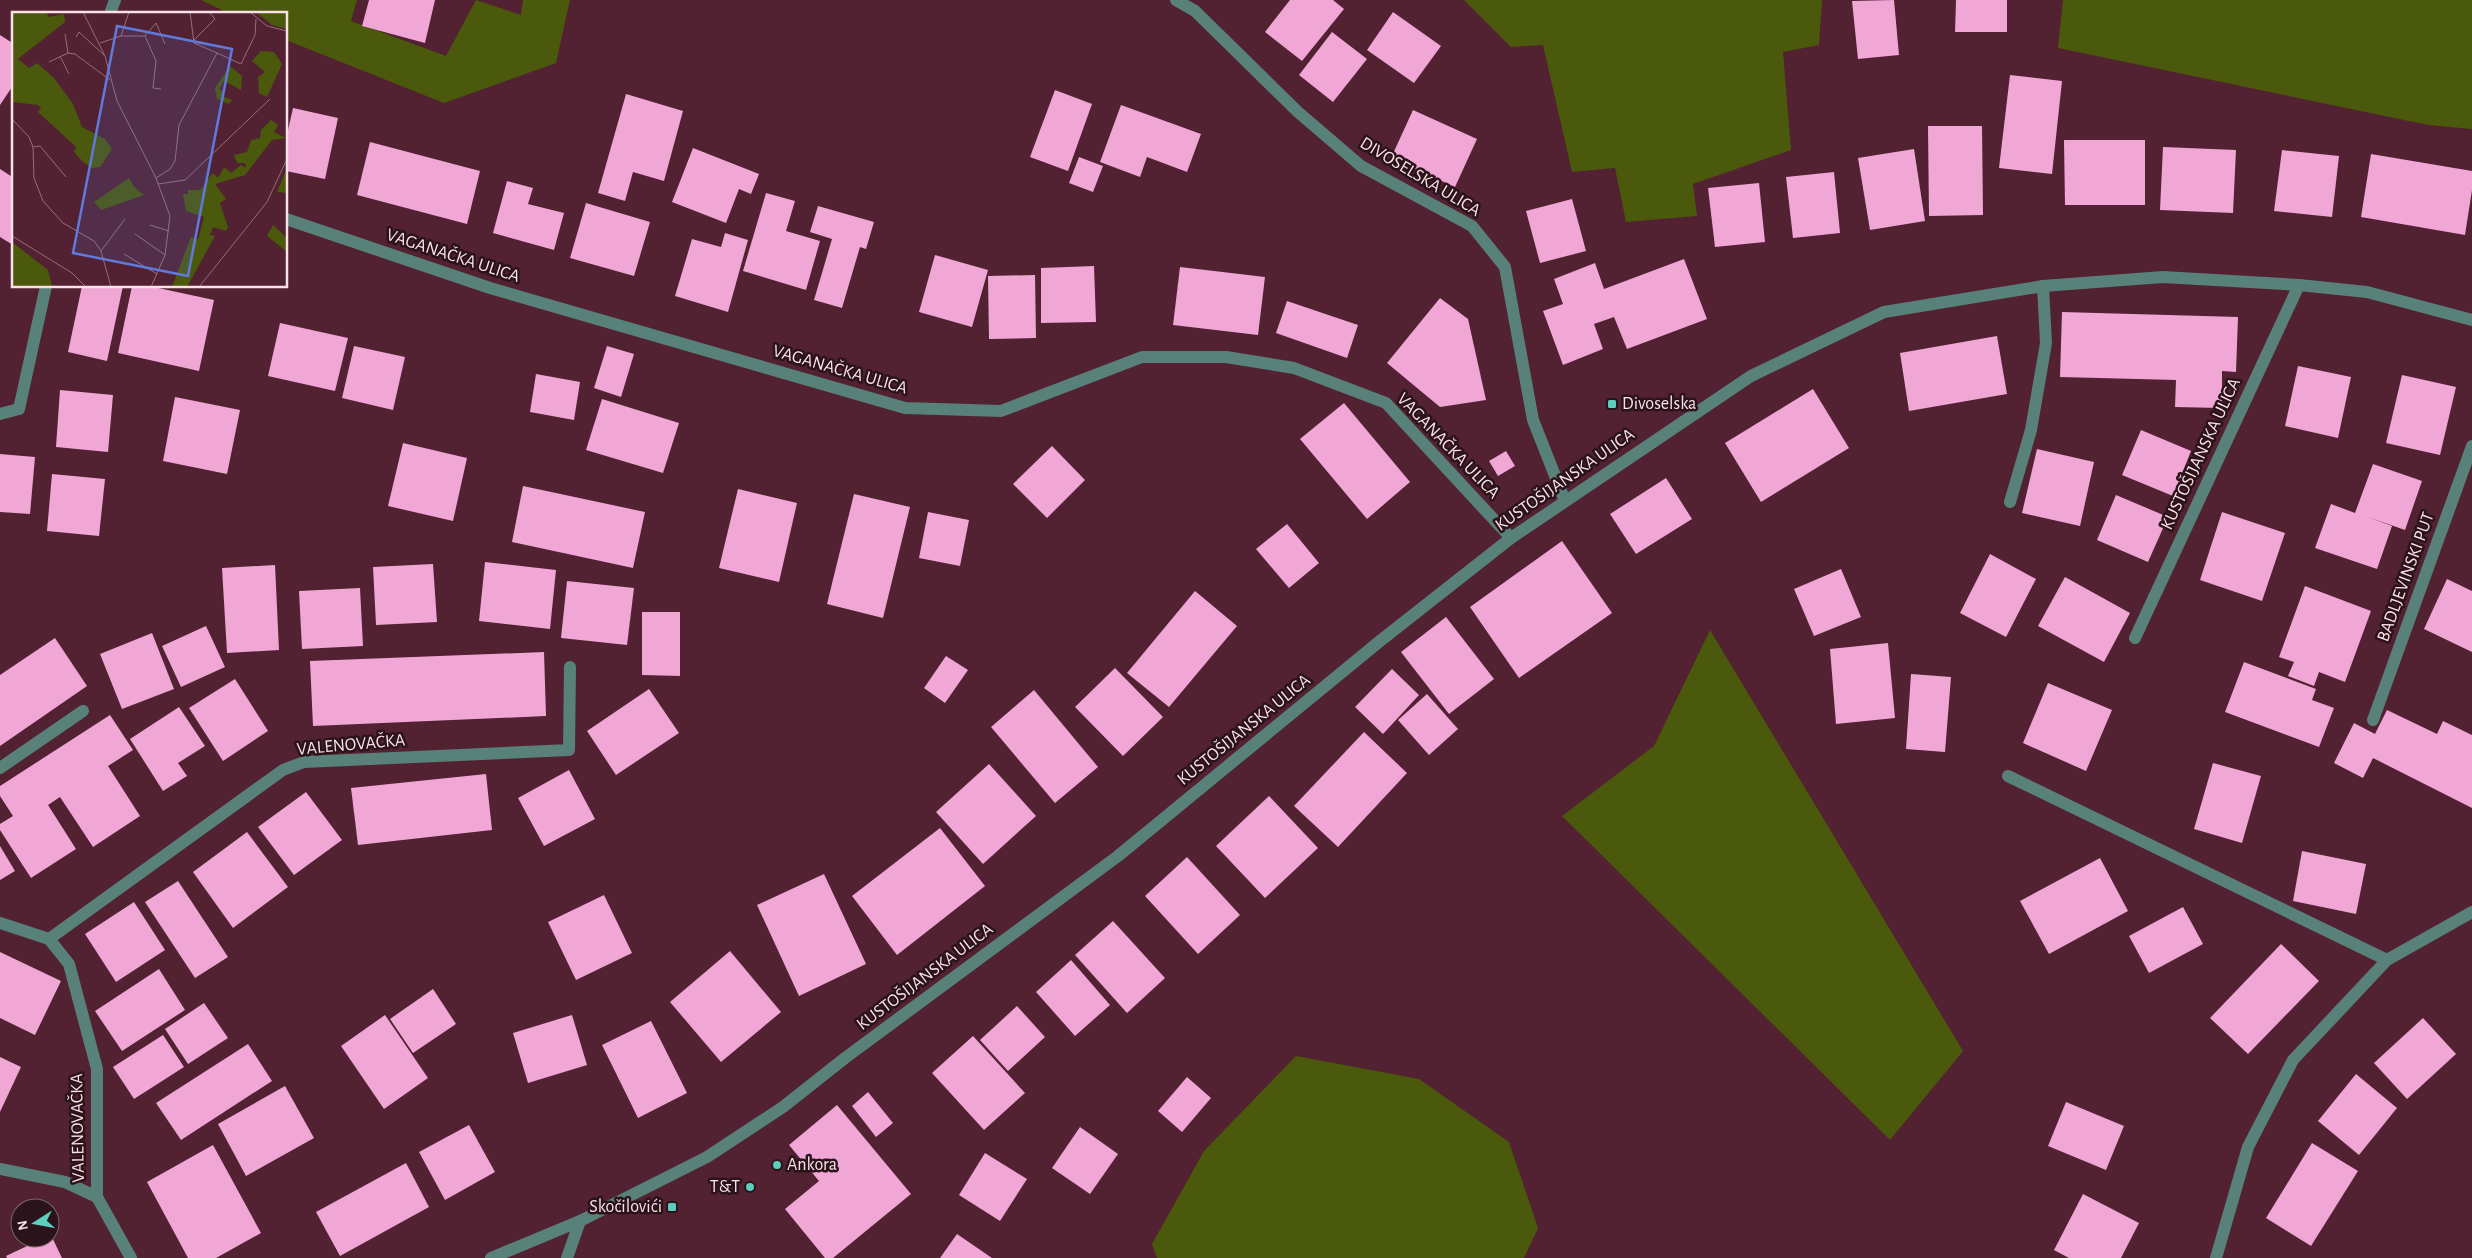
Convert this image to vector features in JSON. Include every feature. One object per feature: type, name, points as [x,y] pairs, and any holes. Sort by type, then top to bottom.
[{"type":"street","points":[[111,12],[116,0]]},
{"type":"street","name":"DIVOSELSKA ULICA","points":[[1176,0],[1195,11],[1298,112],[1362,166],[1472,226],[1505,267],[1533,420],[1565,502]]},
{"type":"street","name":"VAGANAČKA ULICA","points":[[288,220],[490,288],[905,408],[1001,412],[1142,357],[1226,357],[1294,368],[1386,403],[1511,538]]},
{"type":"street","name":"KUSTOŠIJANSKA ULICA","points":[[491,1258],[580,1220],[706,1157],[783,1107],[845,1058],[1118,856],[1372,648],[1511,538],[1565,502],[1615,465],[1751,376],[1884,312],[2043,286],[2164,277],[2299,285],[2367,292],[2472,320]]},
{"type":"street","name":"KUSTOŠIJANSKA ULICA","points":[[2135,638],[2299,285]]},
{"type":"street","points":[[2010,502],[2031,430],[2046,343],[2043,286]]},
{"type":"street","points":[[0,414],[19,409],[46,288]]},
{"type":"street","name":"BADLJEVINSKI PUT","points":[[2373,720],[2472,446]]},
{"type":"street","name":"VALENOVAČKA","points":[[131,1258],[97,1197],[97,1069],[69,964],[48,939],[282,770],[304,762],[569,750],[570,667]]},
{"type":"street","points":[[0,768],[83,711]]},
{"type":"street","points":[[2008,776],[2388,960]]},
{"type":"street","points":[[2216,1258],[2248,1148],[2293,1060],[2388,960],[2472,912]]},
{"type":"street","points":[[0,923],[48,939]]},
{"type":"street","points":[[0,1170],[65,1182],[97,1197]]},
{"type":"street","points":[[567,1258],[580,1220]]},
{"type":"green space","points":[[201,0],[357,0],[351,21],[446,56],[476,0],[521,15],[523,0],[570,0],[556,63],[444,103],[288,41],[288,12],[226,12]]},
{"type":"green space","points":[[1464,0],[1822,0],[1819,45],[1783,52],[1791,150],[1693,184],[1697,216],[1626,222],[1615,168],[1572,172],[1543,45],[1511,47]]},
{"type":"green space","points":[[2063,0],[2472,0],[2472,129],[2428,125],[2058,48]]},
{"type":"green space","points":[[1710,630],[1963,1051],[1890,1140],[1562,816],[1654,746]]},
{"type":"green space","points":[[1296,1056],[1419,1079],[1509,1142],[1538,1228],[1524,1258],[1157,1258],[1152,1244],[1204,1151]]},
{"type":"building","points":[[369,0],[435,0],[425,43],[362,26]]},
{"type":"building","points":[[1290,0],[1333,0],[1344,9],[1302,61],[1265,32]]},
{"type":"building","points":[[1894,0],[1899,55],[1858,59],[1852,1]]},
{"type":"building","points":[[1956,0],[2007,0],[2007,32],[1955,32]]},
{"type":"building","points":[[1393,12],[1441,46],[1414,83],[1367,50]]},
{"type":"building","points":[[1332,32],[1367,59],[1333,102],[1299,75]]},
{"type":"building","points":[[0,35],[12,43],[12,87],[0,105]]},
{"type":"building","points":[[2010,75],[2062,81],[2052,174],[1999,168]]},
{"type":"building","points":[[1055,90],[1092,104],[1068,171],[1030,157]]},
{"type":"building","points":[[626,94],[683,111],[664,181],[633,172],[625,201],[598,193]]},
{"type":"building","points":[[1121,105],[1201,134],[1187,172],[1147,157],[1140,177],[1100,162]]},
{"type":"building","points":[[293,108],[338,118],[325,179],[288,171],[288,130]]},
{"type":"building","points":[[1413,110],[1477,139],[1455,187],[1391,158]]},
{"type":"building","points":[[1928,126],[1982,126],[1983,215],[1929,216]]},
{"type":"building","points":[[2064,140],[2145,140],[2145,205],[2065,205]]},
{"type":"building","points":[[370,142],[480,171],[467,224],[357,195]]},
{"type":"building","points":[[2163,147],[2236,150],[2233,213],[2160,210]]},
{"type":"building","points":[[693,148],[759,174],[751,194],[739,189],[726,223],[672,202]]},
{"type":"building","points":[[1914,149],[1925,221],[1870,230],[1858,158]]},
{"type":"building","points":[[2282,150],[2339,156],[2332,217],[2274,211]]},
{"type":"building","points":[[2371,154],[2472,171],[2472,190],[2465,235],[2361,217]]},
{"type":"building","points":[[1079,157],[1103,166],[1093,192],[1069,183]]},
{"type":"building","points":[[0,169],[12,177],[12,244],[0,237]]},
{"type":"building","points":[[1834,172],[1840,233],[1793,238],[1786,177]]},
{"type":"building","points":[[507,181],[533,188],[528,204],[564,213],[554,250],[493,233]]},
{"type":"building","points":[[1759,183],[1765,242],[1715,247],[1708,188]]},
{"type":"building","points":[[766,193],[795,201],[786,231],[820,241],[806,290],[743,271]]},
{"type":"building","points":[[1572,199],[1586,251],[1540,263],[1526,211]]},
{"type":"building","points":[[586,203],[650,222],[634,276],[570,258]]},
{"type":"building","points":[[818,206],[874,222],[866,249],[860,247],[842,308],[814,300],[832,239],[810,232]]},
{"type":"building","points":[[725,233],[748,240],[728,312],[675,296],[692,239],[721,247]]},
{"type":"building","points":[[935,255],[988,270],[972,327],[919,312]]},
{"type":"building","points":[[1684,259],[1707,319],[1627,349],[1614,317],[1594,324],[1603,349],[1563,365],[1543,311],[1563,304],[1554,279],[1595,263],[1604,289]]},
{"type":"building","points":[[1094,266],[1096,322],[1041,323],[1041,268]]},
{"type":"building","points":[[1180,267],[1265,277],[1258,335],[1173,325]]},
{"type":"building","points":[[1035,275],[1036,338],[989,339],[988,276]]},
{"type":"building","points":[[82,288],[123,288],[107,361],[68,352]]},
{"type":"building","points":[[132,288],[158,288],[214,300],[199,371],[118,353]]},
{"type":"building","points":[[1440,298],[1468,319],[1486,400],[1440,407],[1387,363]]},
{"type":"building","points":[[1287,301],[1358,325],[1347,358],[1276,333]]},
{"type":"building","points":[[2062,312],[2238,317],[2236,372],[2222,371],[2222,408],[2175,407],[2176,380],[2060,377]]},
{"type":"building","points":[[280,323],[348,338],[335,391],[268,376]]},
{"type":"building","points":[[1997,336],[2007,394],[1909,411],[1900,353]]},
{"type":"building","points":[[354,346],[405,357],[393,410],[342,398]]},
{"type":"building","points":[[607,346],[634,354],[621,397],[594,388]]},
{"type":"building","points":[[2298,366],[2351,377],[2338,438],[2285,426]]},
{"type":"building","points":[[536,374],[580,382],[574,420],[530,412]]},
{"type":"building","points":[[2402,375],[2456,387],[2440,455],[2386,443]]},
{"type":"building","points":[[1813,389],[1849,448],[1761,502],[1725,443]]},
{"type":"building","points":[[60,390],[113,395],[108,452],[56,447]]},
{"type":"building","points":[[175,397],[240,410],[227,474],[163,461]]},
{"type":"building","points":[[602,399],[679,423],[663,473],[586,450]]},
{"type":"building","points":[[1344,403],[1410,482],[1367,519],[1300,439]]},
{"type":"building","points":[[2141,430],[2191,451],[2173,496],[2122,475]]},
{"type":"building","points":[[403,443],[467,458],[453,521],[388,506]]},
{"type":"building","points":[[1052,446],[1085,480],[1047,518],[1013,484]]},
{"type":"building","points":[[2037,449],[2094,462],[2080,526],[2022,513]]},
{"type":"building","points":[[1506,451],[1515,466],[1498,476],[1489,461]]},
{"type":"building","points":[[0,454],[35,457],[30,514],[0,512]]},
{"type":"building","points":[[2373,464],[2422,481],[2405,530],[2368,517],[2392,526],[2377,569],[2315,548],[2331,504],[2355,513]]},
{"type":"building","points":[[52,474],[105,479],[99,536],[47,531]]},
{"type":"building","points":[[1666,478],[1692,519],[1636,554],[1610,514]]},
{"type":"building","points":[[523,486],[645,512],[633,568],[512,542]]},
{"type":"building","points":[[738,489],[797,503],[779,582],[719,568]]},
{"type":"building","points":[[854,494],[910,507],[883,618],[827,604]]},
{"type":"building","points":[[2116,495],[2168,517],[2148,562],[2097,540]]},
{"type":"building","points":[[928,512],[969,520],[960,566],[919,558]]},
{"type":"building","points":[[2222,512],[2285,533],[2262,601],[2200,580]]},
{"type":"building","points":[[1287,524],[1319,563],[1289,588],[1256,549]]},
{"type":"building","points":[[1562,541],[1612,613],[1519,678],[1470,607]]},
{"type":"building","points":[[1990,554],[2036,579],[2006,637],[1960,613]]},
{"type":"building","points":[[485,562],[556,570],[550,629],[479,621]]},
{"type":"building","points":[[433,564],[437,622],[376,625],[373,567]]},
{"type":"building","points":[[275,565],[279,650],[227,653],[222,568]]},
{"type":"building","points":[[1841,569],[1861,617],[1814,636],[1794,589]]},
{"type":"building","points":[[2065,577],[2130,613],[2104,662],[2038,626]]},
{"type":"building","points":[[2447,579],[2472,591],[2472,652],[2424,629]]},
{"type":"building","points":[[567,581],[634,588],[627,645],[561,638]]},
{"type":"building","points":[[2305,586],[2371,611],[2345,682],[2319,672],[2314,686],[2288,676],[2294,662],[2279,657]]},
{"type":"building","points":[[360,588],[363,646],[302,649],[299,591]]},
{"type":"building","points":[[1195,591],[1237,626],[1169,707],[1127,673]]},
{"type":"building","points":[[642,612],[680,612],[680,676],[642,675]]},
{"type":"building","points":[[1446,617],[1494,679],[1449,714],[1401,652]]},
{"type":"building","points":[[206,626],[225,667],[181,687],[162,646]]},
{"type":"building","points":[[152,633],[174,689],[122,709],[100,654]]},
{"type":"building","points":[[55,638],[87,686],[0,746],[0,675]]},
{"type":"building","points":[[1888,643],[1895,718],[1836,724],[1830,649]]},
{"type":"building","points":[[544,652],[546,716],[313,726],[310,661]]},
{"type":"building","points":[[946,656],[968,670],[945,703],[924,688]]},
{"type":"building","points":[[2244,662],[2316,689],[2312,700],[2334,708],[2319,747],[2225,712]]},
{"type":"building","points":[[1115,668],[1163,717],[1123,756],[1075,707]]},
{"type":"building","points":[[1392,669],[1419,695],[1383,734],[1355,707]]},
{"type":"building","points":[[1911,674],[1951,677],[1945,752],[1906,749]]},
{"type":"building","points":[[235,679],[268,731],[223,761],[189,708]]},
{"type":"building","points":[[2048,683],[2112,710],[2086,771],[2023,743]]},
{"type":"building","points":[[649,689],[679,733],[616,775],[587,731]]},
{"type":"building","points":[[1034,690],[1098,767],[1055,803],[991,727]]},
{"type":"building","points":[[1427,694],[1458,729],[1429,755],[1398,720]]},
{"type":"building","points":[[179,707],[205,746],[178,763],[187,776],[163,791],[130,739]]},
{"type":"building","points":[[2387,710],[2437,734],[2443,721],[2472,735],[2472,808],[2373,758],[2363,778],[2334,763],[2354,723],[2375,734]]},
{"type":"building","points":[[110,715],[133,750],[108,766],[140,816],[93,847],[60,797],[48,805],[76,849],[31,878],[0,830],[0,824],[13,816],[0,796],[0,786]]},
{"type":"building","points":[[1364,732],[1407,773],[1338,847],[1294,806]]},
{"type":"building","points":[[2213,763],[2261,776],[2242,843],[2194,829]]},
{"type":"building","points":[[989,764],[1036,816],[983,864],[936,812]]},
{"type":"building","points":[[569,770],[595,819],[544,846],[518,798]]},
{"type":"building","points":[[486,774],[492,830],[358,845],[351,788]]},
{"type":"building","points":[[306,792],[342,840],[294,875],[258,827]]},
{"type":"building","points":[[1269,796],[1318,848],[1265,898],[1216,846]]},
{"type":"building","points":[[940,828],[985,886],[897,955],[852,896]]},
{"type":"building","points":[[247,832],[288,887],[233,928],[193,872]]},
{"type":"building","points":[[0,846],[15,871],[0,880]]},
{"type":"building","points":[[2302,851],[2366,864],[2356,914],[2293,901]]},
{"type":"building","points":[[1187,857],[1240,915],[1198,954],[1145,896]]},
{"type":"building","points":[[2100,858],[2128,911],[2049,954],[2020,901]]},
{"type":"building","points":[[824,874],[866,964],[799,996],[757,905]]},
{"type":"building","points":[[178,881],[228,957],[195,978],[145,902]]},
{"type":"building","points":[[604,895],[632,953],[576,980],[548,922]]},
{"type":"building","points":[[134,902],[165,950],[116,982],[85,934]]},
{"type":"building","points":[[2183,907],[2203,944],[2149,973],[2129,936]]},
{"type":"building","points":[[1113,921],[1165,978],[1127,1013],[1075,955]]},
{"type":"building","points":[[2281,944],[2319,981],[2248,1054],[2210,1018]]},
{"type":"building","points":[[730,951],[781,1012],[721,1062],[670,1002]]},
{"type":"building","points":[[0,952],[61,981],[35,1035],[0,1018]]},
{"type":"building","points":[[1071,960],[1110,1005],[1075,1036],[1036,992]]},
{"type":"building","points":[[159,969],[185,1010],[122,1051],[95,1011]]},
{"type":"building","points":[[433,989],[456,1024],[413,1053],[390,1019]]},
{"type":"building","points":[[204,1003],[228,1038],[188,1064],[165,1029]]},
{"type":"building","points":[[1017,1006],[1045,1037],[1008,1071],[980,1040]]},
{"type":"building","points":[[385,1015],[428,1078],[384,1109],[341,1046]]},
{"type":"building","points":[[572,1015],[587,1065],[528,1083],[513,1033]]},
{"type":"building","points":[[2423,1018],[2456,1054],[2407,1099],[2374,1063]]},
{"type":"building","points":[[651,1021],[687,1093],[638,1118],[602,1045]]},
{"type":"building","points":[[163,1035],[184,1067],[134,1099],[113,1067]]},
{"type":"building","points":[[973,1036],[1025,1093],[984,1130],[932,1073]]},
{"type":"building","points":[[248,1044],[272,1081],[181,1140],[156,1103]]},
{"type":"building","points":[[0,1057],[21,1067],[0,1112]]},
{"type":"building","points":[[2356,1074],[2397,1108],[2359,1155],[2318,1121]]},
{"type":"building","points":[[1187,1077],[1211,1098],[1182,1132],[1158,1111]]},
{"type":"building","points":[[285,1086],[314,1138],[246,1176],[218,1124]]},
{"type":"building","points":[[868,1092],[893,1123],[876,1137],[852,1106]]},
{"type":"building","points":[[2066,1102],[2124,1126],[2106,1170],[2048,1146]]},
{"type":"building","points":[[837,1105],[911,1194],[833,1258],[825,1258],[785,1209],[819,1181],[789,1145]]},
{"type":"building","points":[[469,1125],[495,1172],[445,1200],[419,1152]]},
{"type":"building","points":[[1080,1127],[1118,1154],[1090,1194],[1052,1168]]},
{"type":"building","points":[[2312,1143],[2358,1171],[2311,1246],[2266,1218]]},
{"type":"building","points":[[213,1145],[261,1233],[216,1258],[188,1258],[147,1182]]},
{"type":"building","points":[[985,1153],[1027,1179],[1000,1221],[959,1195]]},
{"type":"building","points":[[406,1163],[429,1207],[340,1256],[316,1212]]},
{"type":"building","points":[[2083,1194],[2139,1223],[2121,1258],[2069,1258],[2054,1250]]},
{"type":"building","points":[[957,1234],[992,1258],[940,1258]]},
{"type":"building","points":[[23,1248],[57,1248],[62,1258],[7,1258],[6,1256]]},
{"type":"place","name":"Divoselska","points":[[1612,404]]},
{"type":"place","name":"Ankora","points":[[777,1165]]},
{"type":"place","name":"T&T","points":[[750,1187]]},
{"type":"place","name":"Skočilovići","points":[[672,1207]]}]
